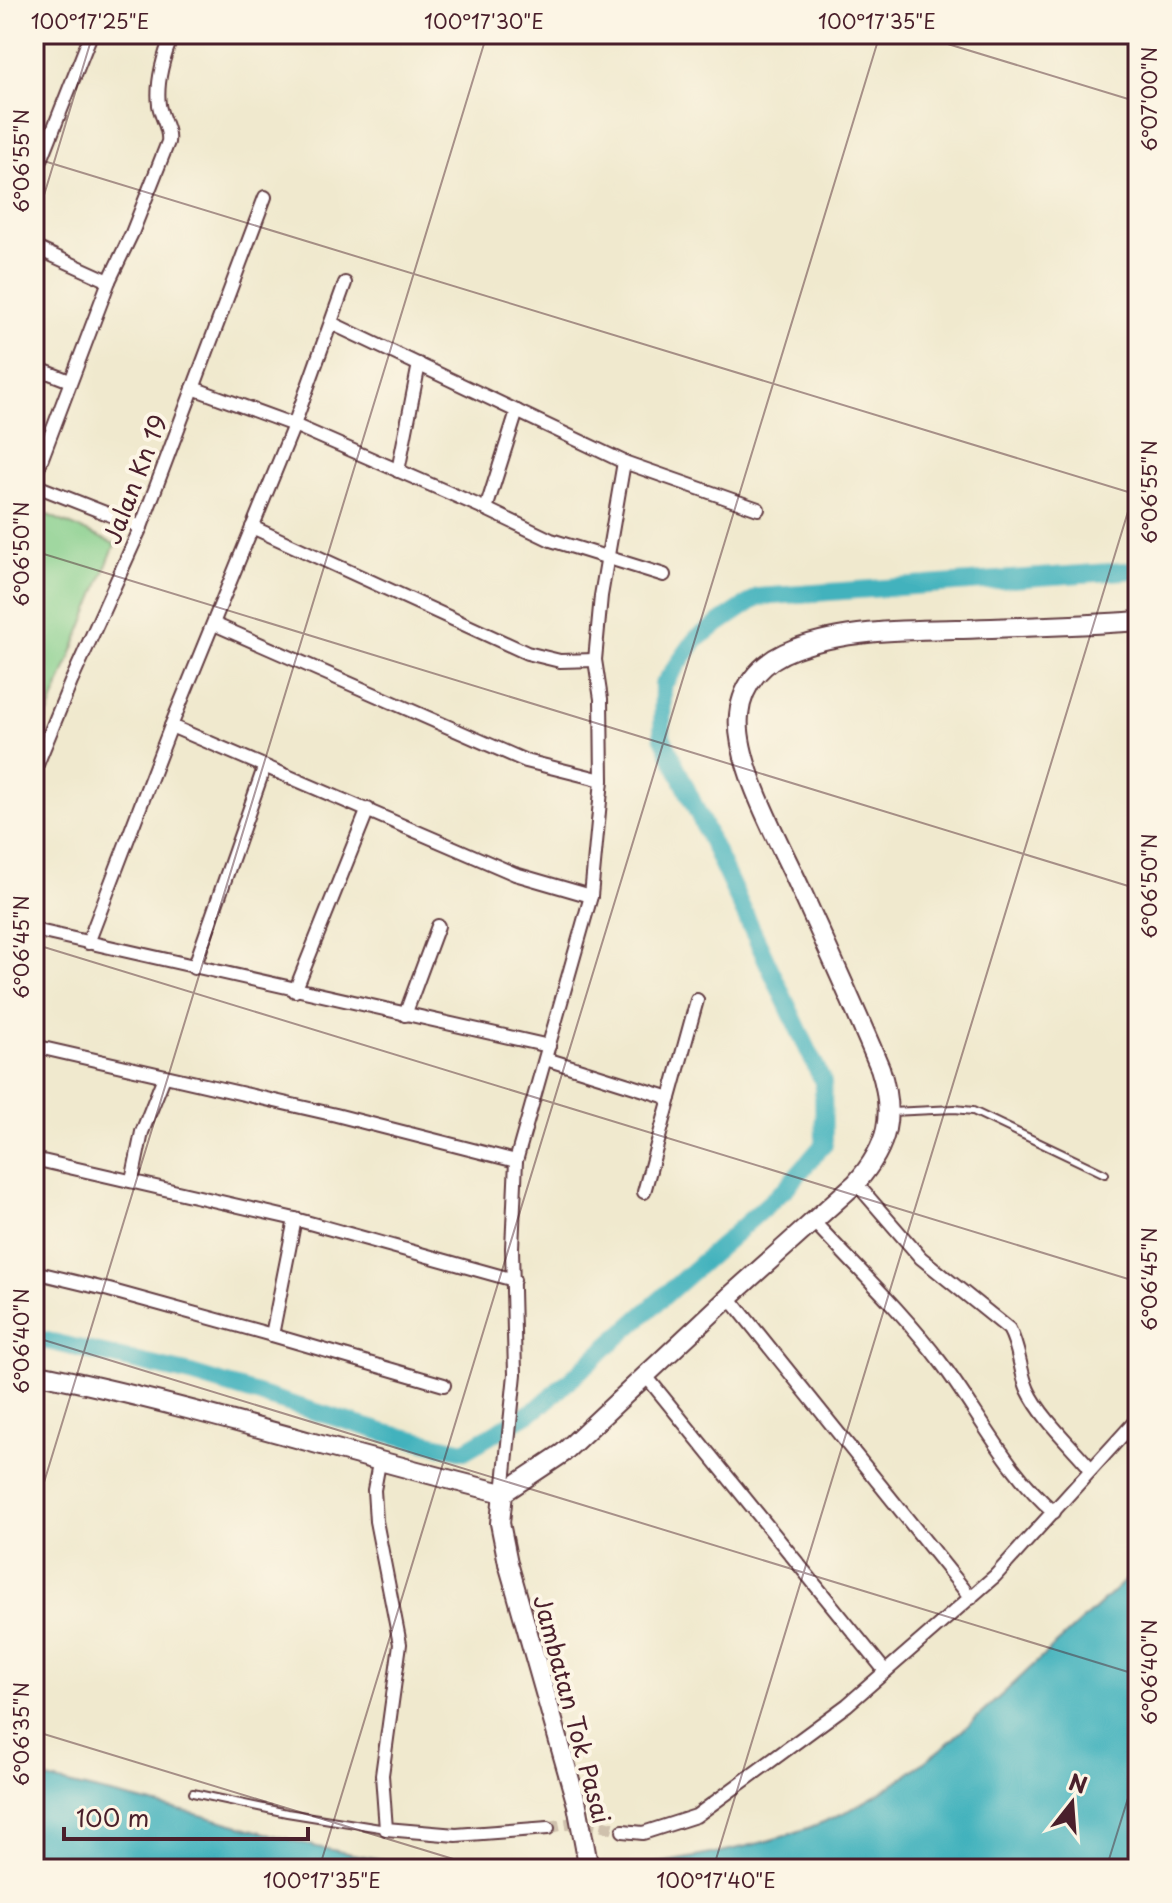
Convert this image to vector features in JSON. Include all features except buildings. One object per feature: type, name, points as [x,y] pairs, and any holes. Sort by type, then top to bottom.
[{"type":"main road","points":[[34,1373],[122,1393],[379,1463],[503,1493],[563,1453],[856,1183],[872,1163],[884,1140],[889,1112],[888,1092],[880,1068],[752,778],[738,732],[745,687],[770,662],[795,648],[858,635],[1138,621]]},
{"type":"main road","name":"Jambatan Tok Pasai","points":[[503,1493],[500,1523],[508,1563],[559,1737],[577,1805],[589,1869]]},
{"type":"street","points":[[34,178],[91,34]]},
{"type":"street","points":[[141,527],[34,482],[109,281],[132,233],[168,142],[169,134],[158,97],[164,57],[173,34]]},
{"type":"street","name":"Jalan Kn 19","points":[[34,772],[38,753],[141,527],[265,197]]},
{"type":"street","points":[[34,247],[109,281]]},
{"type":"street","points":[[88,943],[171,726],[294,425],[345,283]]},
{"type":"street","points":[[331,323],[624,462],[758,509]]},
{"type":"street","points":[[398,471],[419,364]]},
{"type":"street","points":[[34,367],[70,381]]},
{"type":"street","points":[[193,388],[294,425],[486,509],[539,536],[664,575]]},
{"type":"street","points":[[486,509],[517,411]]},
{"type":"street","points":[[503,1493],[515,1374],[512,1200],[516,1161],[591,896],[602,780],[601,699],[595,660],[607,558],[624,462]]},
{"type":"street","points":[[252,527],[527,653],[560,661],[595,660]]},
{"type":"street","points":[[214,624],[526,761],[602,780]]},
{"type":"street","points":[[171,726],[515,874],[591,896]]},
{"type":"street","points":[[194,968],[264,768]]},
{"type":"street","points":[[295,991],[368,809]]},
{"type":"street","points":[[405,1015],[438,926]]},
{"type":"street","points":[[34,930],[405,1015],[548,1053],[670,1098]]},
{"type":"street","points":[[644,1192],[697,1000]]},
{"type":"street","points":[[34,1046],[336,1115],[516,1161]]},
{"type":"street","points":[[132,1181],[142,1132],[164,1077]]},
{"type":"street","points":[[34,1159],[295,1219],[514,1280]]},
{"type":"street","points":[[856,1183],[921,1258],[1009,1329],[1016,1343],[1027,1388],[1042,1412],[1091,1469]]},
{"type":"street","points":[[272,1335],[295,1219]]},
{"type":"street","points":[[814,1222],[942,1363],[1022,1480],[1054,1512]]},
{"type":"street","points":[[34,1272],[109,1290],[444,1385]]},
{"type":"street","points":[[729,1297],[971,1598]]},
{"type":"street","points":[[646,1376],[885,1671]]},
{"type":"street","points":[[623,1831],[643,1833],[696,1816],[806,1737],[995,1576],[1138,1418]]},
{"type":"street","points":[[379,1463],[374,1490],[375,1513],[400,1644],[382,1775],[386,1829],[456,1835],[548,1828]]},
{"type":"lane","points":[[889,1112],[973,1111],[1105,1174]]},
{"type":"lane","points":[[193,1793],[287,1813],[386,1829]]},
{"type":"green space","points":[[34,509],[115,544],[36,744],[34,743]]},
{"type":"water","points":[[1138,1568],[1138,1869],[625,1869],[775,1839],[804,1830],[859,1805],[912,1771],[961,1732]]},
{"type":"water","points":[[34,1776],[200,1815],[317,1847],[384,1860],[488,1863],[539,1869],[34,1869]]},
{"type":"waterway","points":[[34,1338],[191,1374],[386,1433],[464,1451],[538,1408],[785,1189],[824,1144],[823,1082],[662,736],[663,685],[696,639],[758,597],[1138,570]]},
{"type":"tunnel","points":[[548,1828],[586,1824],[623,1831]]}]
